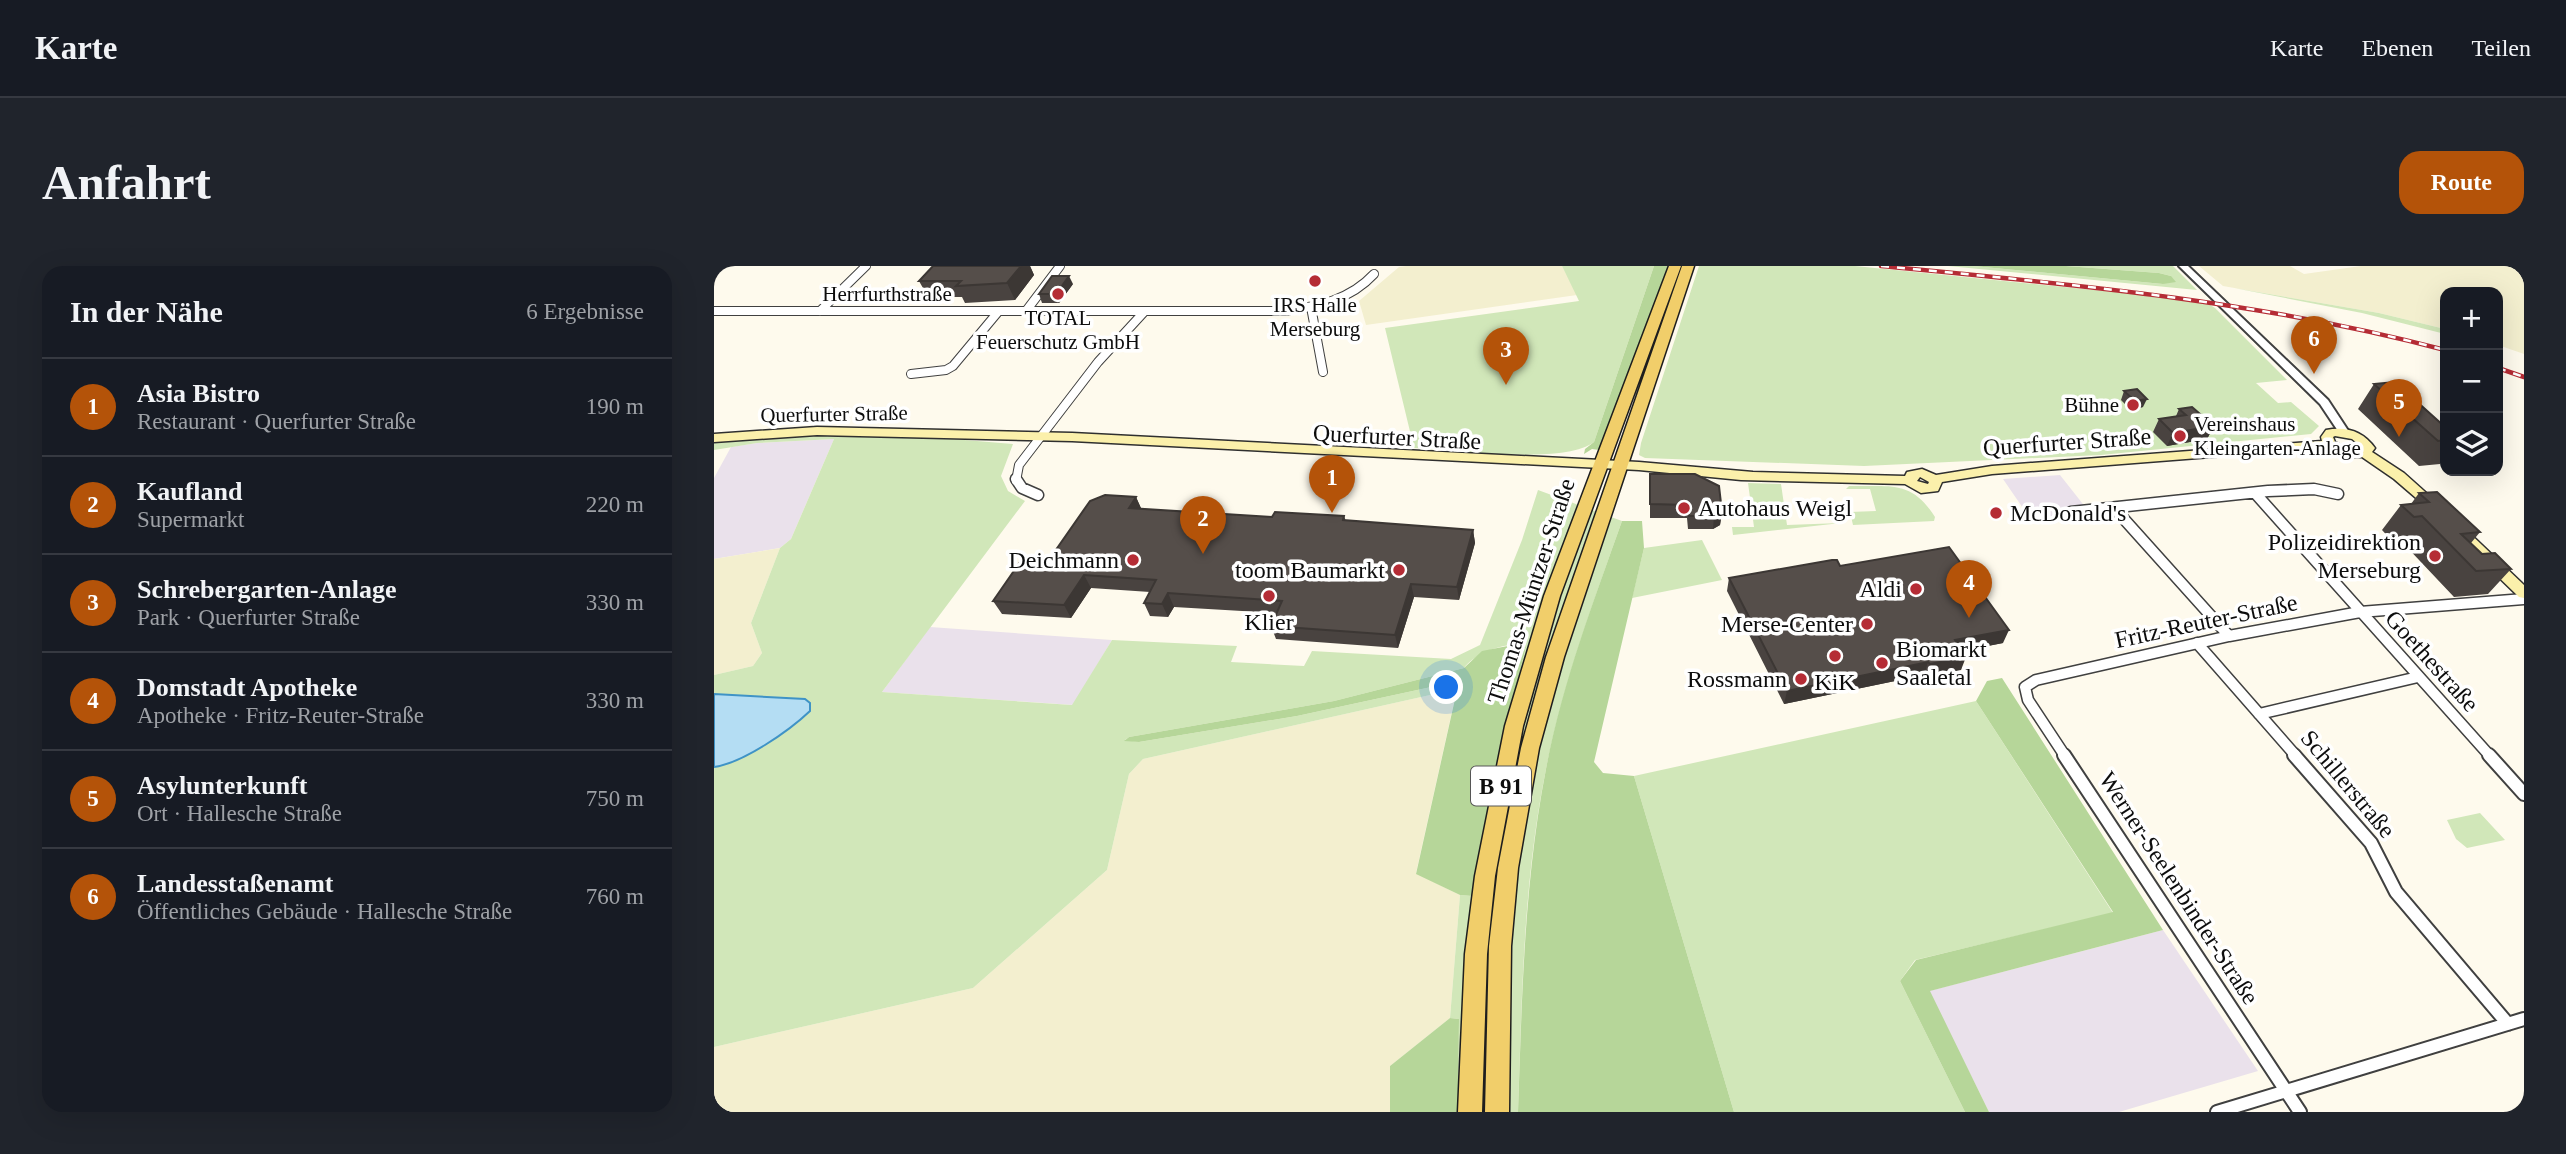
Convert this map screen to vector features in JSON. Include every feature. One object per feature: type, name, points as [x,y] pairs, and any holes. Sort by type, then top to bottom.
[{"type":"main road","name":"Thomas-Müntzer-Straße","points":[[1497,1112],[1500,946],[1518,801],[1542,699],[1609,469],[1675,266]]},
{"type":"main road","name":"Thomas-Müntzer-Straße","points":[[1470,1112],[1476,954],[1497,804],[1535,646],[1609,469],[1688,266]]},
{"type":"main road","name":"Querfurter Straße","points":[[714,438],[830,431],[1040,438],[1609,469],[1909,480],[1913,485],[1925,489],[1936,486],[1935,479],[1992,470],[2329,443]]},
{"type":"main road","points":[[2365,453],[2369,448],[2365,441],[2344,432],[2328,435],[2329,443],[2349,453],[2365,453],[2414,488],[2524,593]]},
{"type":"street","points":[[820,311],[866,266]]},
{"type":"street","points":[[1026,312],[1060,266]]},
{"type":"street","points":[[2183,266],[2324,402],[2344,432]]},
{"type":"street","name":"Herrfurthstraße","points":[[714,312],[1260,312],[1311,307],[1355,292],[1366,285],[1374,274]]},
{"type":"street","points":[[1311,307],[1323,372]]},
{"type":"street","points":[[911,374],[946,370],[953,366],[998,312]]},
{"type":"street","points":[[1038,495],[1021,491],[1014,475],[1098,362],[1144,312]]},
{"type":"street","points":[[2071,512],[2314,489],[2338,495]]},
{"type":"street","name":"Goethestraße","points":[[2255,493],[2524,794]]},
{"type":"street","points":[[2114,508],[2229,636]]},
{"type":"street","name":"Fritz-Reuter-Straße","points":[[2025,687],[2036,680],[2197,643],[2360,612],[2524,598]]},
{"type":"street","name":"Schillerstraße","points":[[2197,643],[2371,843],[2396,892],[2518,1024]]},
{"type":"street","points":[[2259,714],[2418,677]]},
{"type":"street","name":"Werner-Seelenbinder-Straße","points":[[2025,687],[2028,700],[2301,1112]]},
{"type":"street","points":[[2217,1112],[2518,1024]]},
{"type":"shaded area","points":[[1562,266],[1577,295],[1366,325],[1359,301],[1399,267]]},
{"type":"shaded area","points":[[2199,266],[2290,266],[2304,274],[2361,266],[2524,266],[2524,354],[2503,347],[2503,287],[2440,287],[2440,328],[2379,313],[2223,286]]},
{"type":"shaded area","points":[[834,439],[791,539],[780,548],[714,559],[714,478],[731,447]]},
{"type":"shaded area","points":[[2060,475],[2090,513],[2039,520],[2027,514],[2003,479]]},
{"type":"shaded area","points":[[780,548],[751,623],[762,653],[753,666],[714,675],[714,559]]},
{"type":"shaded area","points":[[930,627],[1112,640],[1073,705],[882,692]]},
{"type":"shaded area","points":[[1457,689],[1416,873],[1460,895],[1450,1018],[1390,1066],[1390,1112],[714,1112],[714,1047],[973,988],[1107,870],[1129,774],[1143,759]]},
{"type":"shaded area","points":[[2163,930],[2258,1071],[2119,1112],[1989,1112],[1929,991]]},
{"type":"green space","points":[[1562,266],[1654,266],[1594,442],[1580,449],[1535,455],[1414,448],[1385,328],[1579,301]]},
{"type":"green space","points":[[1654,266],[1669,266],[1599,450],[1592,449],[1584,454],[1585,449],[1594,442]]},
{"type":"green space","points":[[1699,266],[1855,266],[2204,301],[2215,308],[2287,380],[2256,383],[2278,403],[2291,402],[2319,426],[2311,434],[2101,455],[1864,466],[1645,458],[1639,455],[1641,443]]},
{"type":"green space","points":[[1948,266],[2163,284],[2171,276],[2066,266],[2173,266],[2197,290]]},
{"type":"green space","points":[[1973,266],[2066,266],[2159,273],[2171,276],[2176,282],[2163,284]]},
{"type":"green space","points":[[2234,288],[2379,313],[2440,328],[2440,333],[2362,313]]},
{"type":"green space","points":[[817,434],[904,435],[1013,444],[1001,476],[1008,491],[1025,501],[882,692],[1072,705],[1112,640],[1237,646],[1231,662],[1304,666],[1312,651],[1451,659],[1480,645],[1522,540],[1538,490],[1622,521],[1570,675],[1553,737],[1538,812],[1525,940],[1518,1112],[1458,1112],[1459,1019],[1450,1018],[1460,895],[1472,896],[1493,781],[1526,647],[1519,645],[1492,649],[1476,657],[1464,668],[1334,701],[1129,737],[1125,740],[1139,742],[1297,716],[1459,681],[1457,689],[1143,759],[1129,774],[1107,870],[973,988],[714,1047],[714,675],[753,666],[762,653],[751,623],[780,548],[791,539],[834,439],[757,443],[714,450],[714,441]]},
{"type":"green space","points":[[1748,483],[1781,484],[1787,525],[1841,523],[1733,535],[1732,527],[1754,527]]},
{"type":"green space","points":[[1849,486],[1888,486],[1908,491],[1926,505],[1935,517],[1934,521],[1853,525],[1850,512],[1876,511],[1870,489],[1846,489]]},
{"type":"green space","points":[[1622,521],[1642,521],[1644,548],[1594,762],[1603,773],[1634,776],[1734,1112],[1518,1112],[1529,897],[1546,769],[1569,675]]},
{"type":"green space","points":[[1702,540],[1722,580],[1632,598],[1644,548]]},
{"type":"green space","points":[[1518,644],[1526,647],[1493,781],[1472,896],[1460,895],[1416,874],[1459,681],[1297,716],[1139,742],[1124,741],[1129,737],[1334,701],[1464,668],[1482,651]]},
{"type":"green space","points":[[2002,678],[2163,930],[1930,991],[1989,1112],[1965,1112],[1900,981],[1916,960],[2113,912],[1976,701],[1987,681]]},
{"type":"green space","points":[[1976,701],[2113,913],[1915,960],[1900,981],[1965,1112],[1734,1112],[1634,776]]},
{"type":"green space","points":[[2480,813],[2505,840],[2467,848],[2456,839],[2447,820]]},
{"type":"green space","points":[[1450,1018],[1459,1019],[1458,1112],[1390,1112],[1390,1066]]},
{"type":"water","points":[[714,694],[805,699],[810,703],[810,711],[765,745],[738,759],[714,767]]},
{"type":"building","points":[[933,266],[1021,266],[1007,283],[956,286],[961,281],[919,281]]},
{"type":"building","points":[[1052,276],[1069,276],[1056,294],[1039,294]]},
{"type":"building","points":[[2395,382],[2440,422],[2440,441],[2438,441],[2374,384]]},
{"type":"building","points":[[2137,389],[2147,399],[2135,401],[2124,391]]},
{"type":"building","points":[[2192,407],[2214,426],[2173,433],[2159,419],[2186,415],[2179,409]]},
{"type":"building","points":[[1650,474],[1695,474],[1719,486],[1722,512],[1714,516],[1689,516],[1688,505],[1650,504]]},
{"type":"building","points":[[2437,492],[2480,532],[2461,534],[2482,554],[2495,553],[2511,569],[2476,571],[2422,516],[2414,517],[2401,505],[2429,502],[2419,493]]},
{"type":"building","points":[[1105,495],[1136,497],[1129,508],[1272,517],[1275,512],[1344,516],[1343,520],[1473,530],[1457,587],[1411,584],[1395,635],[1271,626],[1282,601],[1168,593],[1162,604],[1144,603],[1156,580],[1084,575],[1064,605],[993,601],[1020,562],[1046,564],[1090,501]]},
{"type":"building","name":"Merse-Center","points":[[1949,547],[2009,630],[1955,640],[1966,657],[1930,664],[1928,662],[1787,691],[1729,578],[1832,560],[1837,560],[1840,566]]},
{"type":"railway","points":[[1881,266],[2165,296],[2306,319],[2440,349]]},
{"type":"railway","points":[[2503,370],[2524,377]]},
{"type":"place","name":"IRS Halle Merseburg","points":[[1315,281]]},
{"type":"place","name":"TOTAL Feuerschutz GmbH","points":[[1058,294]]},
{"type":"place","name":"Landesstaßenamt","points":[[2314,374]]},
{"type":"place","name":"Schrebergarten-Anlage","points":[[1506,385]]},
{"type":"place","name":"Bühne","points":[[2133,405]]},
{"type":"place","name":"Vereinshaus Kleingarten-Anlage","points":[[2180,436]]},
{"type":"place","name":"Asylunterkunft","points":[[2399,437]]},
{"type":"place","name":"Autohaus Weigl","points":[[1684,508]]},
{"type":"place","name":"Asia Bistro","points":[[1332,513]]},
{"type":"place","name":"McDonald's","points":[[1996,513]]},
{"type":"place","name":"Kaufland","points":[[1203,554]]},
{"type":"place","name":"Polizeidirektion Merseburg","points":[[2435,556]]},
{"type":"place","name":"Deichmann","points":[[1133,560]]},
{"type":"place","name":"toom Baumarkt","points":[[1399,570]]},
{"type":"place","name":"Aldi","points":[[1916,589]]},
{"type":"place","name":"Klier","points":[[1269,596]]},
{"type":"place","name":"Domstadt Apotheke","points":[[1969,618]]},
{"type":"place","name":"Merse-Center","points":[[1867,624]]},
{"type":"place","name":"KiK","points":[[1835,656]]},
{"type":"place","name":"Biomarkt Saaletal","points":[[1882,663]]},
{"type":"place","name":"Rossmann","points":[[1801,679]]}]
